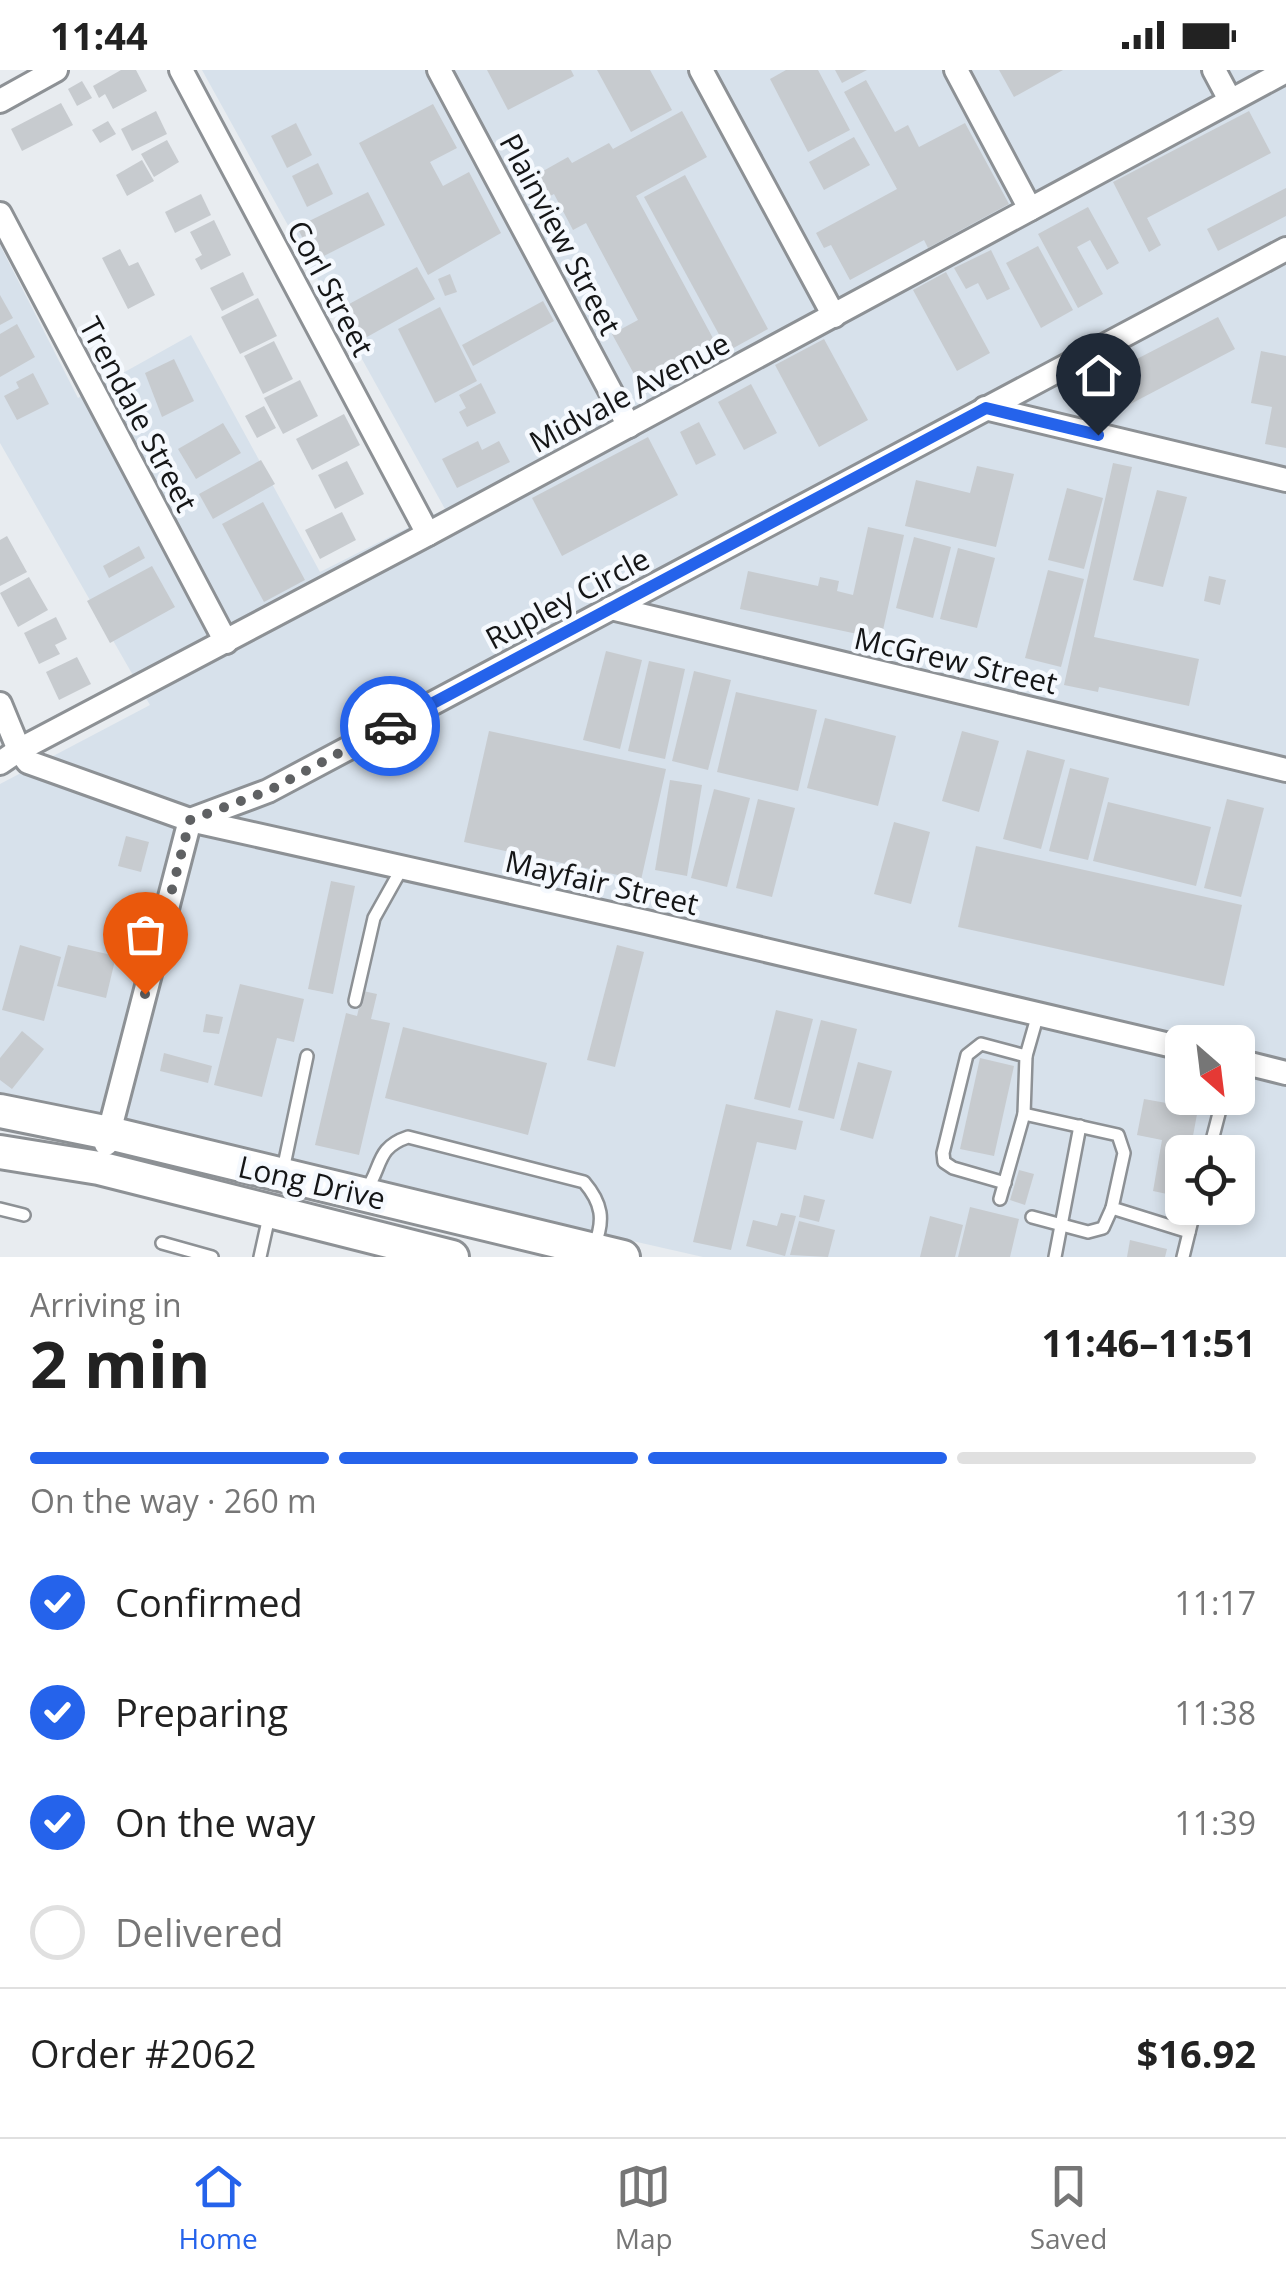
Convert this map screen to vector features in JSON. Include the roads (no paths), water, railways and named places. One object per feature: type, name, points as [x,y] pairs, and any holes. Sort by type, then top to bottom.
[{"type":"main road","name":"Long Drive","points":[[0,1111],[281,1174],[602,1255]]},
{"type":"main road","name":"Long Drive","points":[[0,1152],[99,1168],[452,1257]]},
{"type":"main road","points":[[343,1230],[363,1194]]},
{"type":"street","points":[[0,102],[56,70]]},
{"type":"street","name":"Corl Street","points":[[181,70],[428,534]]},
{"type":"street","name":"Plainview Street","points":[[439,70],[629,426]]},
{"type":"street","points":[[700,70],[834,316]]},
{"type":"street","points":[[956,70],[1030,210]]},
{"type":"street","points":[[1214,70],[1230,100]]},
{"type":"street","name":"Midvale Avenue","points":[[9,757],[1286,71]]},
{"type":"street","name":"Trendale Street","points":[[0,214],[226,642]]},
{"type":"street","name":"Rupley Circle","points":[[190,820],[268,791],[1286,249]]},
{"type":"street","points":[[986,408],[1286,480]]},
{"type":"street","name":"McGrew Street","points":[[611,608],[1286,770]]},
{"type":"street","points":[[0,704],[9,757]]},
{"type":"street","name":"Mayfair Street","points":[[9,757],[190,820],[1165,1044]]},
{"type":"street","points":[[99,1168],[190,820]]},
{"type":"street","points":[[1255,1065],[1286,1073]]},
{"type":"lane","points":[[354,1001],[374,918],[402,868]]},
{"type":"lane","points":[[1000,1199],[1024,1114],[1026,1056],[1038,1014]]},
{"type":"lane","points":[[1005,1183],[953,1168],[944,1162],[943,1153],[967,1055],[982,1044],[1026,1056]]},
{"type":"lane","points":[[281,1174],[307,1056]]},
{"type":"lane","points":[[1024,1114],[1118,1134],[1124,1153],[1112,1208],[1103,1228],[1088,1232],[1032,1217]]},
{"type":"lane","points":[[1055,1257],[1080,1126]]},
{"type":"lane","points":[[363,1194],[376,1176],[380,1154],[393,1142],[408,1137],[584,1182],[596,1196],[602,1212],[602,1255]]},
{"type":"lane","points":[[1112,1208],[1190,1232]]},
{"type":"lane","points":[[0,1209],[24,1215]]},
{"type":"lane","points":[[260,1257],[270,1211]]},
{"type":"lane","points":[[1183,1257],[1191,1225]]},
{"type":"lane","points":[[162,1243],[212,1257]]}]
